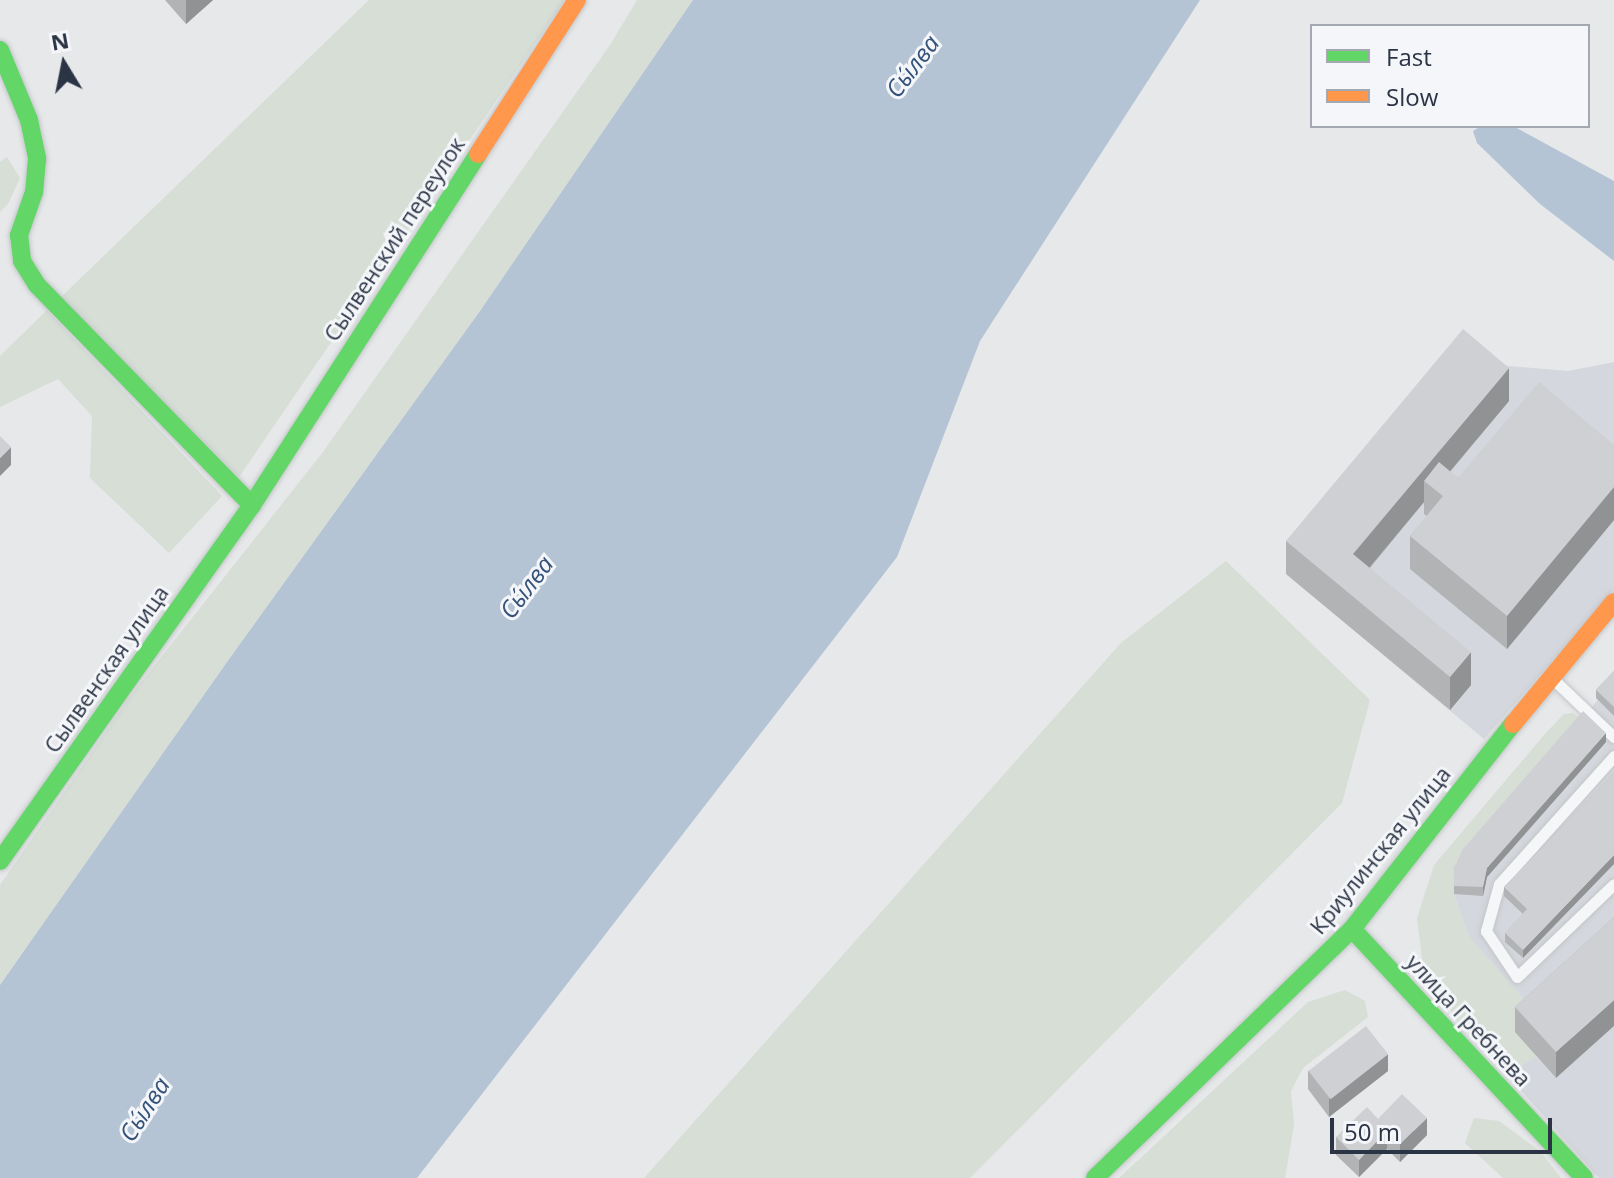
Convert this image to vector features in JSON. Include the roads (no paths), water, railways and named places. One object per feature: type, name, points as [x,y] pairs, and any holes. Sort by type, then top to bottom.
[{"type":"street","name":"Сылвенский переулок","points":[[252,505],[577,0]]},
{"type":"street","points":[[0,50],[29,120],[37,159],[34,192],[19,235],[22,261],[37,285],[252,505]]},
{"type":"street","name":"Сылвенская улица","points":[[0,861],[252,505]]},
{"type":"street","name":"Криулинская улица","points":[[1095,1178],[1352,929],[1550,676],[1614,603]]},
{"type":"street","name":"улица Гребнева","points":[[1352,929],[1584,1178]]},
{"type":"lane","points":[[1550,676],[1614,737]]},
{"type":"lane","points":[[1614,756],[1499,884],[1486,931],[1517,977],[1614,884]]},
{"type":"water","name":"Сы́лва","points":[[693,0],[1200,0],[980,341],[897,557],[417,1178],[0,1178],[0,985],[227,662],[480,311]]},
{"type":"water","points":[[1478,128],[1517,128],[1614,181],[1614,261],[1540,204],[1477,143],[1473,131]]}]
